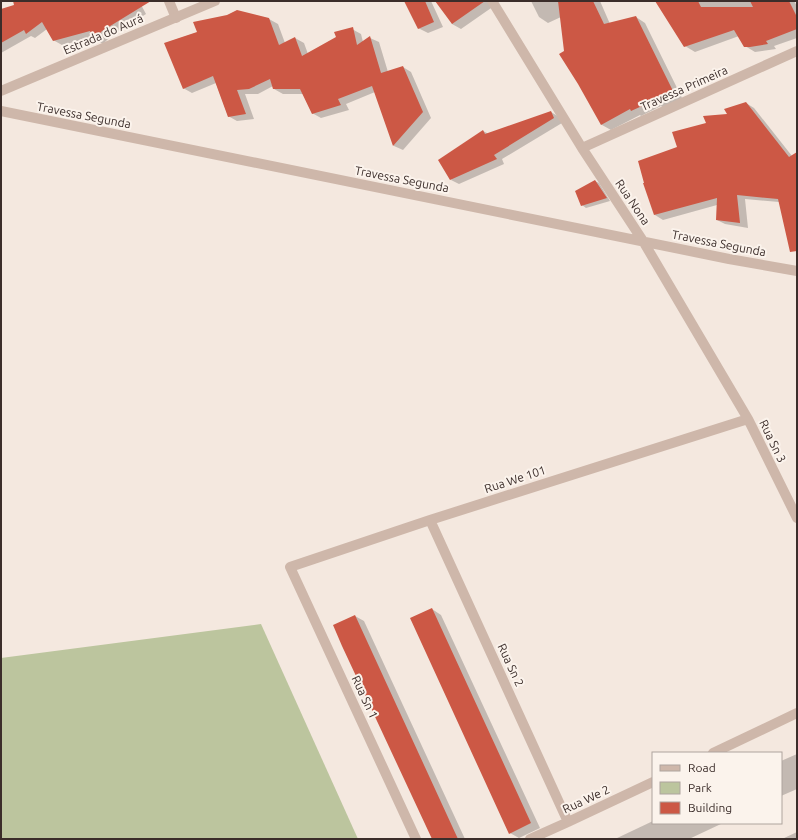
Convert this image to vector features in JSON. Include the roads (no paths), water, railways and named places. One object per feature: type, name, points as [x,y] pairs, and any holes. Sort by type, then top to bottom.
[{"type":"street","points":[[169,1],[176,18]]},
{"type":"street","name":"Estrada do Aurá","points":[[1,91],[215,1]]},
{"type":"street","name":"Rua Nona","points":[[492,1],[582,148],[643,241],[748,419]]},
{"type":"street","name":"Travessa Primeira","points":[[582,148],[797,51]]},
{"type":"street","name":"Travessa Segunda","points":[[1,111],[797,272]]},
{"type":"street","name":"Rua Sn 3","points":[[748,419],[797,518]]},
{"type":"street","name":"Rua We 101","points":[[290,567],[430,520],[748,419]]},
{"type":"street","name":"Rua Sn 2","points":[[430,520],[568,822]]},
{"type":"street","name":"Rua Sn 1","points":[[290,567],[416,839]]},
{"type":"street","points":[[715,752],[797,713]]},
{"type":"street","name":"Rua We 2","points":[[530,839],[652,782]]}]
